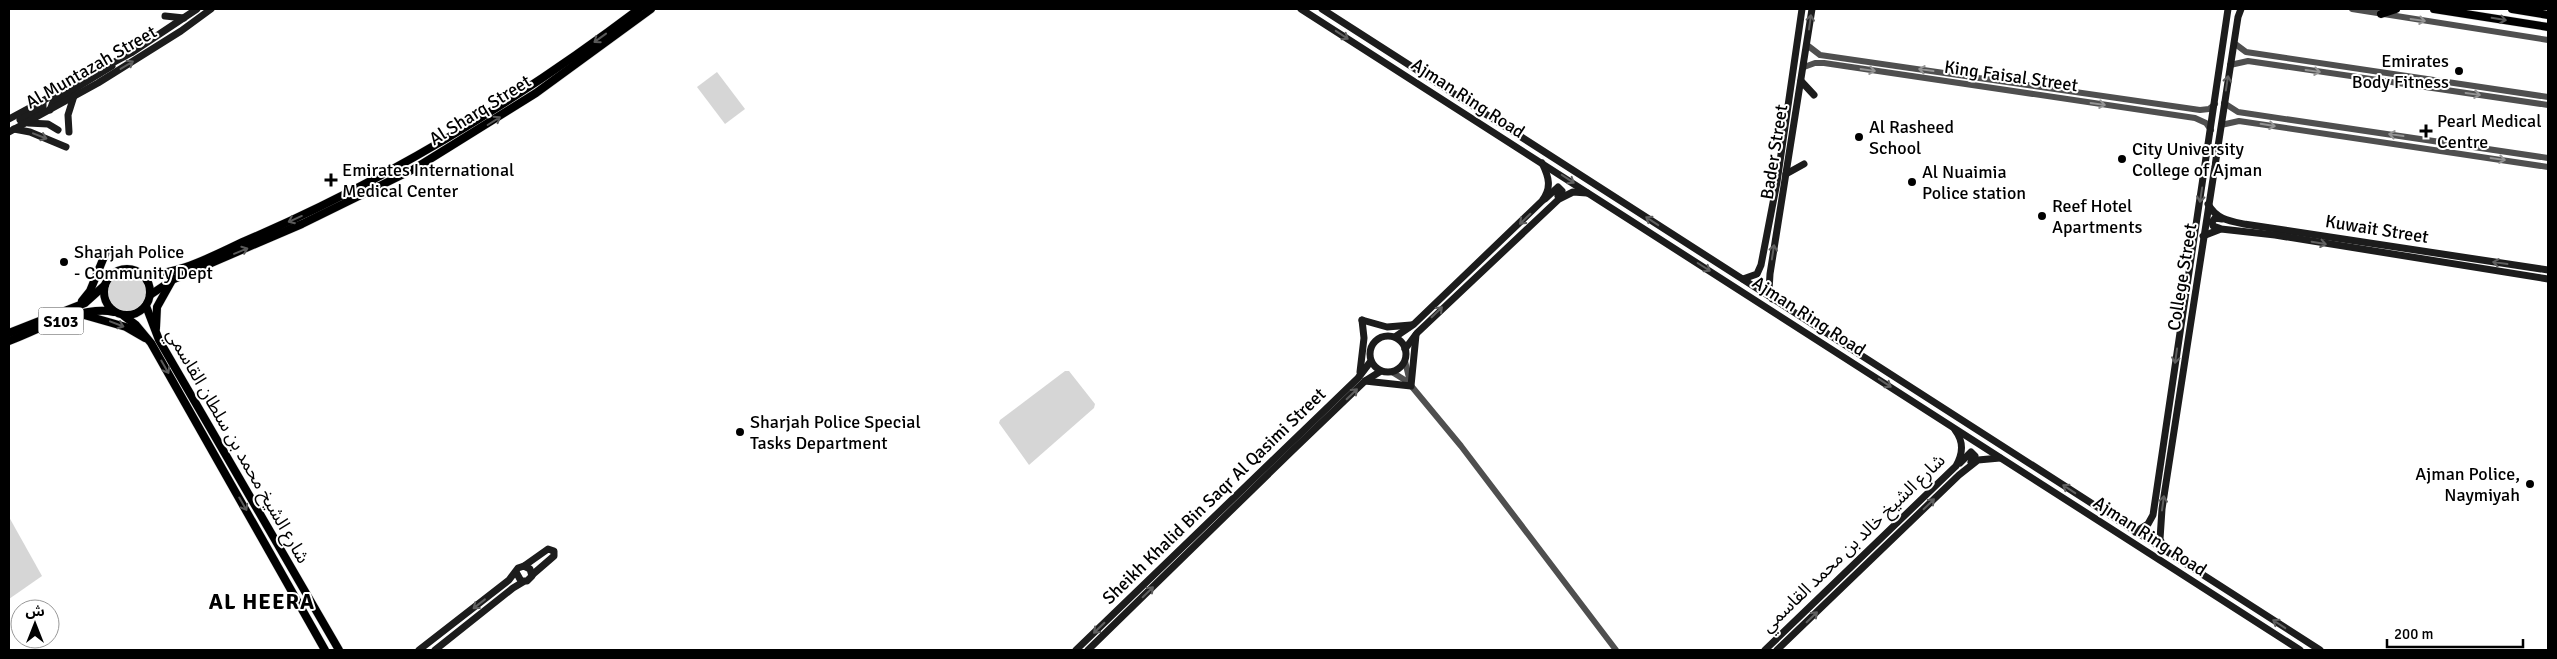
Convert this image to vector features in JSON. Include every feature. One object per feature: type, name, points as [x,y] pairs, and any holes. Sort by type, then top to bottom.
[{"type":"main road","name":"Al Muntazah Street","points":[[9,119],[120,59],[197,9]]},
{"type":"main road","name":"Al Muntazah Street","points":[[10,129],[25,123],[74,96],[146,53],[211,9]]},
{"type":"main road","name":"Al Sharq Street","points":[[141,274],[162,274],[202,259],[319,208],[392,171],[512,100],[639,9]]},
{"type":"main road","name":"Al Sharq Street","points":[[150,295],[174,280],[302,224],[414,169],[543,88],[651,9]]},
{"type":"main road","name":"Ajman Ring Road","points":[[1302,9],[2300,650]]},
{"type":"main road","name":"Ajman Ring Road","points":[[1322,9],[1743,279],[1772,300],[2320,650]]},
{"type":"main road","name":"Bader Street","points":[[1743,279],[1754,276],[1759,272],[1802,9]]},
{"type":"main road","name":"Bader Street","points":[[1772,300],[1769,282],[1812,9]]},
{"type":"main road","name":"College Street","points":[[2148,524],[2153,515],[2228,9]]},
{"type":"main road","points":[[2381,14],[2396,9]]},
{"type":"main road","points":[[2434,9],[2548,27]]},
{"type":"main road","points":[[2512,9],[2537,11],[2548,15]]},
{"type":"main road","name":"College Street","points":[[2165,551],[2160,538],[2161,520],[2203,236],[2240,10]]},
{"type":"main road","points":[[165,16],[184,18]]},
{"type":"main road","points":[[50,110],[53,102],[102,73],[120,59]]},
{"type":"main road","points":[[1801,81],[1814,95]]},
{"type":"main road","points":[[69,132],[68,115],[74,96]]},
{"type":"main road","points":[[10,129],[43,107],[44,104],[40,101]]},
{"type":"main road","points":[[25,123],[48,124],[58,130]]},
{"type":"main road","points":[[10,129],[30,132],[66,147]]},
{"type":"main road","points":[[1542,163],[1549,181],[1548,190],[1542,201]]},
{"type":"main road","points":[[1786,174],[1804,164]]},
{"type":"main road","points":[[1557,187],[1562,189],[1562,192],[1548,208],[1416,333],[1405,349],[1404,361],[1400,368],[1392,372],[1381,371],[1370,360],[1370,348],[1376,339],[1386,336],[1395,337],[1414,324],[1557,187]]},
{"type":"main road","points":[[1548,208],[1570,193],[1592,195]]},
{"type":"main road","points":[[2208,204],[2214,213],[2223,219]]},
{"type":"main road","points":[[2221,229],[2213,226],[2212,222],[2215,218],[2223,219]]},
{"type":"main road","name":"Kuwait Street","points":[[2223,219],[2548,270]]},
{"type":"main road","name":"Kuwait Street","points":[[2203,236],[2221,229],[2548,279]]},
{"type":"main road","points":[[1765,244],[1762,278],[1769,282]]},
{"type":"main road","points":[[106,252],[90,291],[78,311],[126,327],[155,342],[156,307],[174,280]]},
{"type":"main road","points":[[120,270],[131,270],[141,274],[148,283],[150,295],[146,306],[139,313],[124,316],[114,312],[105,300],[105,285],[111,275],[120,270]]},
{"type":"main road","name":"S103","points":[[9,341],[78,311],[105,285]]},
{"type":"main road","name":"شارع الشيخ محمد بن سلطان القاسمي","points":[[146,306],[155,342],[219,462],[326,650]]},
{"type":"main road","name":"S103","points":[[9,333],[78,311],[99,310],[114,312]]},
{"type":"main road","name":"شارع الشيخ محمد بن سلطان القاسمي","points":[[124,316],[155,342],[339,650]]},
{"type":"main road","points":[[1358,378],[1363,344],[1362,320],[1387,327],[1414,324]]},
{"type":"main road","points":[[1800,328],[1805,326],[1850,354],[1864,359]]},
{"type":"main road","points":[[1365,381],[1411,386],[1416,333]]},
{"type":"main road","points":[[1395,337],[1405,349]]},
{"type":"main road","name":"Sheikh Khalid Bin Saqr Al Qasimi Street","points":[[1076,650],[1137,587],[1214,517],[1358,378],[1370,360]]},
{"type":"main road","name":"Sheikh Khalid Bin Saqr Al Qasimi Street","points":[[1088,650],[1365,381],[1381,371]]},
{"type":"main road","name":"شارع الشيخ خالد بن محمد القاسمي","points":[[1764,650],[1956,466],[1962,446],[1953,427]]},
{"type":"main road","points":[[1956,466],[1968,453],[1975,454],[1974,458],[1959,475]]},
{"type":"main road","name":"شارع الشيخ خالد بن محمد القاسمي","points":[[1777,650],[1959,475],[1978,460],[2000,458]]},
{"type":"main road","points":[[219,462],[221,459],[224,460],[237,477]]},
{"type":"main road","points":[[1210,532],[1222,516],[1214,517]]},
{"type":"main road","points":[[2135,532],[2148,524],[2152,531],[2155,532],[2161,520]]},
{"type":"main road","points":[[419,650],[486,599],[518,568],[524,566],[548,549],[554,551],[554,556],[532,575],[528,581],[513,588],[435,650]]},
{"type":"main road","points":[[524,566],[530,569],[532,575]]},
{"type":"main road","points":[[516,572],[518,580],[524,582]]},
{"type":"street","points":[[2352,9],[2548,40]]},
{"type":"street","points":[[2234,43],[2246,52],[2280,58],[2548,97]]},
{"type":"street","name":"King Faisal Street","points":[[1807,45],[1820,55],[2175,107],[2202,110],[2215,104]]},
{"type":"street","points":[[2280,58],[2278,62],[2280,66]]},
{"type":"street","points":[[1851,68],[1849,63],[1853,60]]},
{"type":"street","points":[[2230,65],[2244,61],[2548,105]]},
{"type":"street","name":"King Faisal Street","points":[[1804,67],[1820,63],[2174,115],[2201,120],[2211,130]]},
{"type":"street","points":[[2508,100],[2511,96],[2509,92]]},
{"type":"street","points":[[2224,103],[2238,112],[2548,158]]},
{"type":"street","points":[[2174,115],[2177,111],[2175,107]]},
{"type":"street","points":[[2221,126],[2239,121],[2548,167]]},
{"type":"street","points":[[1404,361],[1411,386]]},
{"type":"street","points":[[1392,372],[1411,386],[1461,446],[1616,650]]},
{"type":"shaded area","points":[[717,72],[745,109],[725,124],[697,87]]},
{"type":"shaded area","points":[[128,272],[142,278],[148,292],[142,306],[128,312],[114,306],[108,292],[114,278]]},
{"type":"shaded area","points":[[1065,371],[1069,371],[1095,404],[1094,408],[1029,465],[999,423],[1000,420]]},
{"type":"shaded area","points":[[9,517],[42,576],[9,599]]},
{"type":"place","name":"Emirates Body Fitness","points":[[2459,71]]},
{"type":"place","name":"Pearl Medical Centre","points":[[2426,131]]},
{"type":"place","name":"Al Rasheed School","points":[[1859,137]]},
{"type":"place","name":"City University College of Ajman","points":[[2122,159]]},
{"type":"place","name":"Emirates International Medical Center","points":[[331,180]]},
{"type":"place","name":"Al Nuaimia Police station","points":[[1912,182]]},
{"type":"place","name":"Reef Hotel Apartments","points":[[2042,216]]},
{"type":"place","name":"Sharjah Police - Community Dept","points":[[64,262]]},
{"type":"place","name":"Sharjah Police Special Tasks Department","points":[[740,432]]},
{"type":"place","name":"Ajman Police, Naymiyah","points":[[2530,484]]},
{"type":"district","name":"AL HEERA","points":[[262,601]]}]
